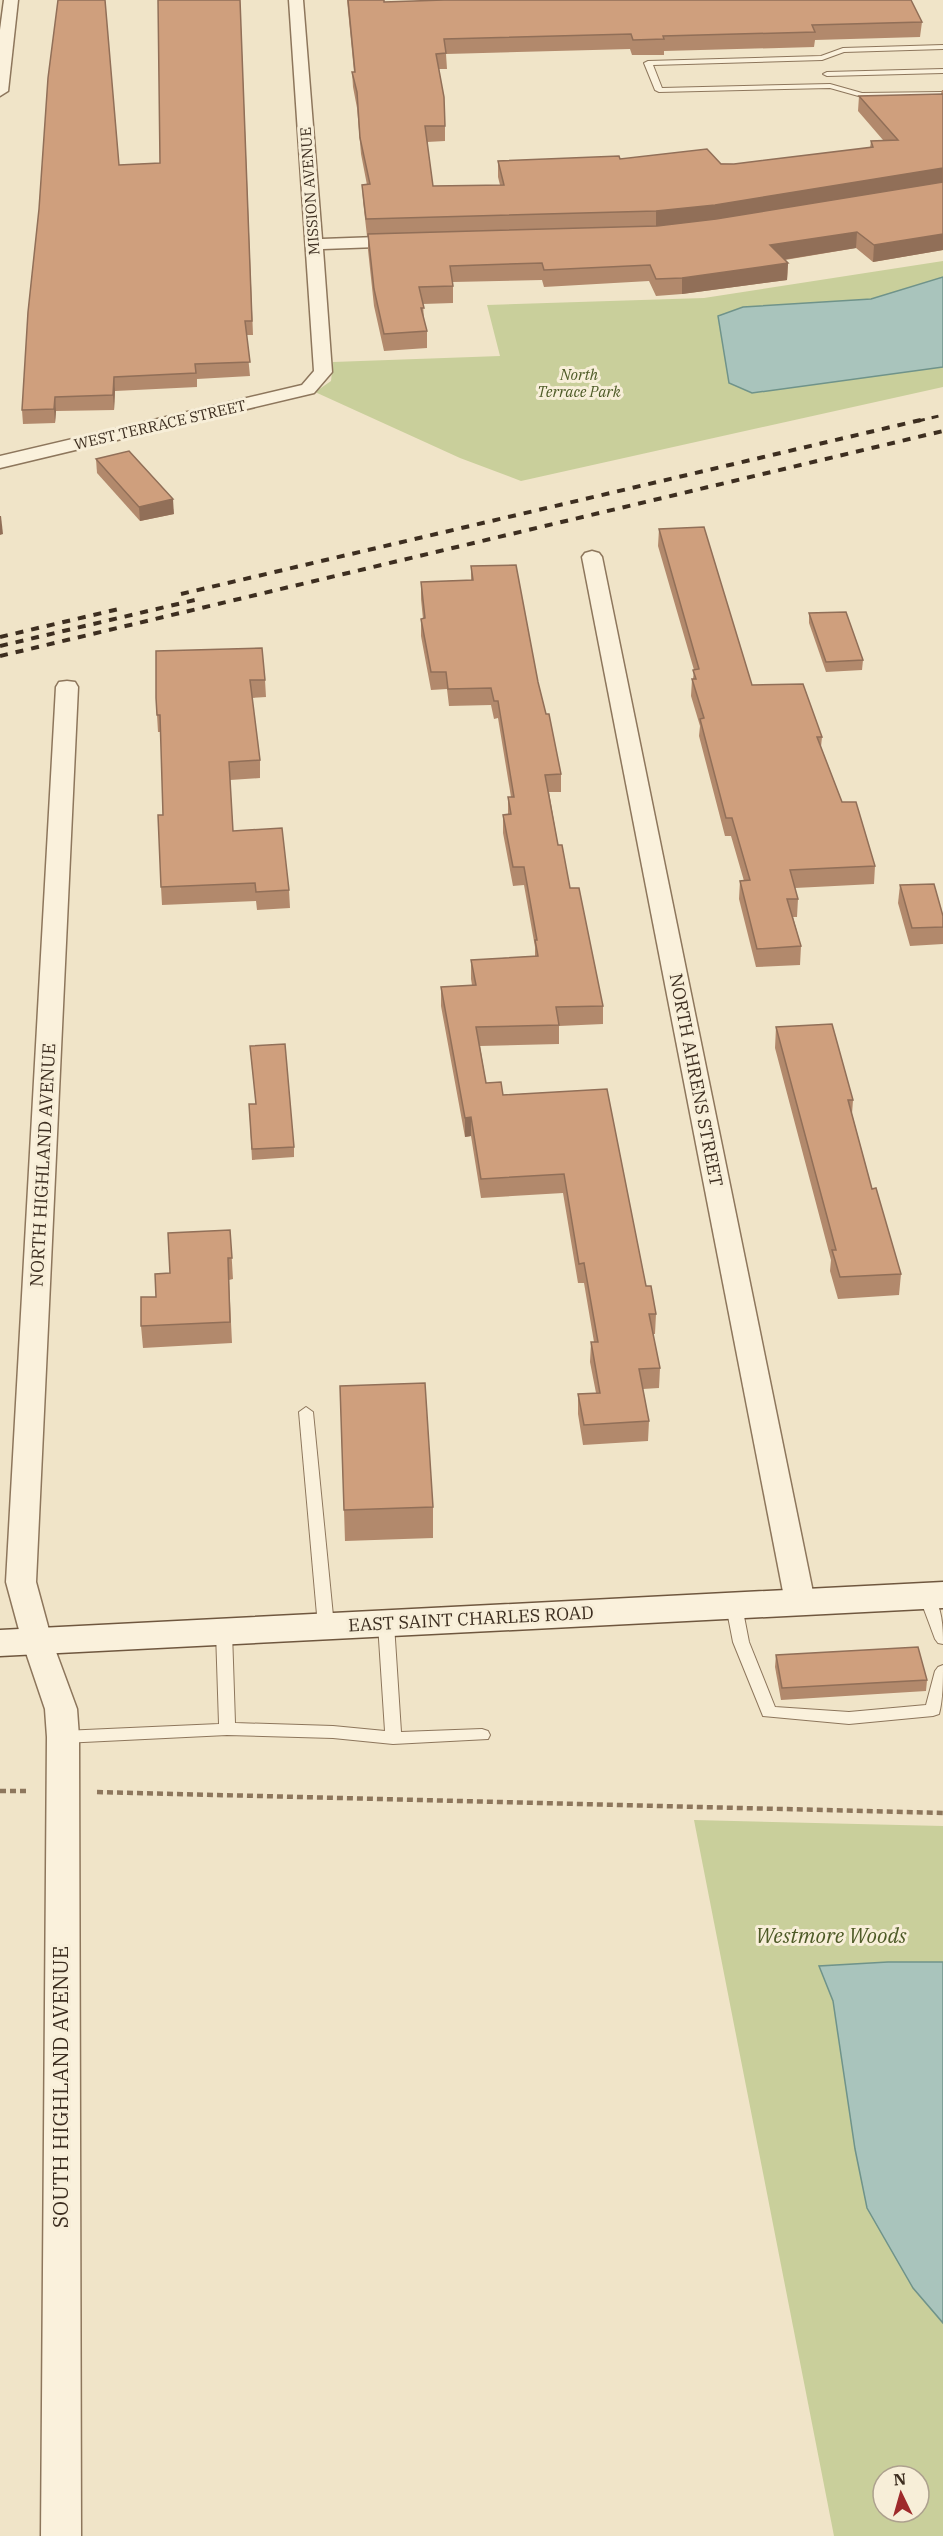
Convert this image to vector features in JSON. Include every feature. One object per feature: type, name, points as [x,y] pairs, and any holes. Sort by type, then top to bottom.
[{"type":"main road","name":"EAST SAINT CHARLES ROAD","points":[[0,1643],[935,1596]]},
{"type":"street","points":[[0,91],[11,0]]},
{"type":"street","name":"MISSION AVENUE","points":[[296,0],[323,372],[317,381]]},
{"type":"street","points":[[314,244],[420,241]]},
{"type":"street","name":"WEST TERRACE STREET","points":[[0,462],[272,399],[308,389],[317,381]]},
{"type":"street","name":"NORTH AHRENS STREET","points":[[592,557],[800,1602]]},
{"type":"street","name":"NORTH HIGHLAND AVENUE","points":[[37,1641],[21,1582],[67,687]]},
{"type":"street","name":"SOUTH HIGHLAND AVENUE","points":[[37,1641],[61,1710],[63,1737],[61,2536]]},
{"type":"lane","points":[[943,47],[843,50],[822,58],[648,63],[659,90],[830,86],[862,95],[943,94]]},
{"type":"lane","points":[[822,58],[830,86]]},
{"type":"lane","points":[[827,74],[943,71]]},
{"type":"lane","points":[[306,1412],[326,1626]]},
{"type":"lane","points":[[935,1596],[943,1639]]},
{"type":"lane","points":[[734,1606],[741,1642],[769,1712],[849,1718],[933,1710],[943,1671]]},
{"type":"lane","points":[[386,1624],[393,1738]]},
{"type":"lane","points":[[224,1632],[227,1729]]},
{"type":"lane","points":[[63,1737],[227,1729],[333,1732],[393,1738],[482,1735]]},
{"type":"path","points":[[0,1791],[33,1791]]},
{"type":"path","points":[[94,1792],[943,1813]]},
{"type":"green space","name":"North Terrace Park","points":[[943,261],[943,387],[521,481],[460,458],[315,392],[331,381],[333,362],[500,356],[487,305],[704,298]]},
{"type":"green space","name":"Westmore Woods","points":[[694,1820],[943,1826],[943,2536],[834,2536]]},
{"type":"water","points":[[943,277],[943,367],[752,393],[729,383],[718,316],[743,307],[871,299]]},
{"type":"water","points":[[943,1962],[943,2323],[913,2288],[867,2208],[855,2149],[833,2001],[819,1966]]},
{"type":"building","points":[[58,0],[105,0],[119,165],[160,163],[158,0],[240,0],[252,321],[245,321],[250,362],[195,364],[196,373],[114,377],[113,395],[55,397],[54,409],[22,410],[48,78]]},
{"type":"building","points":[[348,0],[384,0],[384,2],[911,0],[922,22],[812,25],[815,32],[663,36],[664,39],[633,40],[631,34],[444,39],[446,53],[436,54],[444,97],[445,126],[425,126],[433,186],[504,185],[498,161],[619,156],[620,159],[707,149],[721,164],[734,164],[873,147],[871,141],[898,140],[859,96],[943,94],[943,168],[715,205],[656,211],[366,219],[362,185],[370,184],[360,138],[357,92],[352,72],[355,72]]},
{"type":"building","points":[[943,182],[943,234],[874,245],[857,232],[770,245],[788,263],[682,278],[656,279],[650,265],[544,270],[542,263],[450,266],[453,286],[419,287],[427,331],[384,334],[374,289],[368,234],[657,226],[716,219]]},
{"type":"building","points":[[129,451],[173,499],[139,507],[96,459]]},
{"type":"building","points":[[704,527],[752,685],[803,684],[822,737],[817,737],[842,802],[856,802],[875,866],[790,870],[798,899],[787,899],[801,946],[757,949],[740,881],[750,880],[732,818],[726,818],[700,719],[704,718],[692,679],[696,679],[693,670],[699,669],[659,529]]},
{"type":"building","points":[[516,565],[538,682],[546,714],[549,714],[561,774],[545,775],[558,845],[562,845],[570,888],[579,888],[603,1006],[556,1007],[559,1025],[476,1027],[486,1083],[501,1082],[503,1095],[607,1089],[646,1286],[651,1286],[656,1314],[649,1314],[660,1368],[639,1369],[649,1421],[584,1425],[578,1394],[600,1393],[591,1342],[598,1342],[584,1263],[579,1264],[564,1174],[481,1179],[471,1117],[465,1118],[441,987],[476,985],[471,960],[538,956],[524,867],[513,867],[503,815],[511,814],[508,797],[514,797],[498,701],[494,701],[491,688],[448,689],[446,672],[431,672],[421,619],[425,618],[421,582],[473,580],[471,566]]},
{"type":"building","points":[[846,612],[863,660],[826,662],[809,613]]},
{"type":"building","points":[[262,648],[265,680],[250,680],[260,760],[229,762],[233,831],[282,828],[289,890],[256,892],[255,883],[161,887],[158,815],[163,815],[160,715],[157,715],[156,698],[156,651]]},
{"type":"building","points":[[934,884],[943,916],[943,927],[912,928],[900,885]]},
{"type":"building","points":[[832,1024],[853,1100],[848,1100],[872,1189],[876,1188],[901,1274],[840,1277],[832,1250],[836,1250],[776,1027]]},
{"type":"building","points":[[285,1044],[294,1147],[252,1149],[249,1104],[256,1104],[250,1046]]},
{"type":"building","points":[[230,1230],[232,1258],[228,1258],[230,1322],[141,1326],[141,1297],[156,1297],[155,1274],[170,1273],[168,1233]]},
{"type":"building","points":[[425,1383],[433,1507],[344,1510],[340,1386]]},
{"type":"building","points":[[918,1647],[927,1680],[782,1688],[776,1655]]},
{"type":"railway","points":[[918,421],[943,415]]},
{"type":"railway","points":[[181,594],[925,419]]},
{"type":"railway","points":[[0,656],[943,431]]},
{"type":"railway","points":[[0,646],[199,599]]},
{"type":"railway","points":[[0,637],[123,608]]}]
